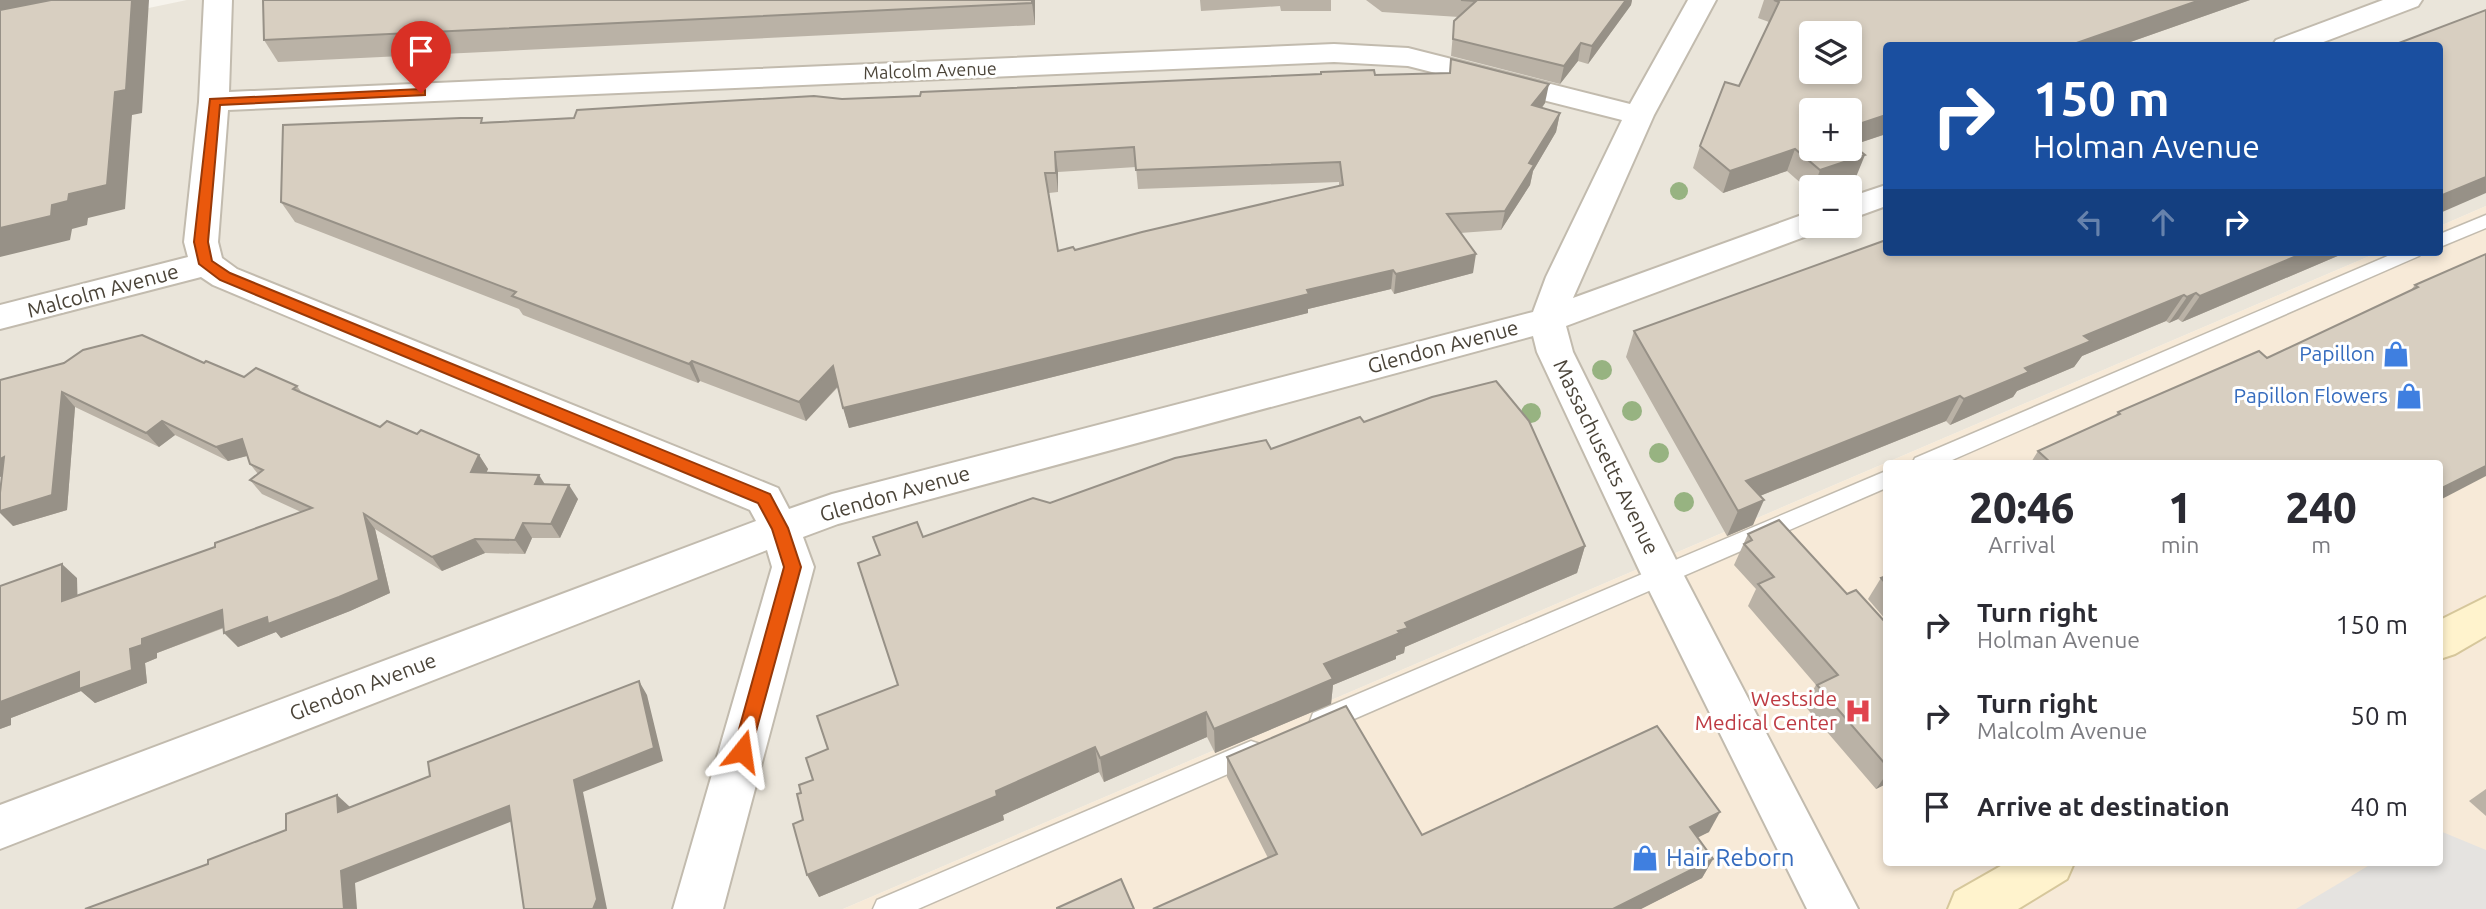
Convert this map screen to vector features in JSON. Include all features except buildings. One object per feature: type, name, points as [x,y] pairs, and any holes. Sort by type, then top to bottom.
[{"type":"main road","points":[[2443,639],[2486,615]]},
{"type":"main road","points":[[1973,909],[2045,866]]},
{"type":"street","points":[[218,0],[214,102],[201,242],[206,264],[225,276],[764,499],[780,528],[793,567],[698,909]]},
{"type":"street","points":[[1547,320],[1563,277],[1639,115],[1702,0]]},
{"type":"street","points":[[2297,42],[2408,0]]},
{"type":"street","name":"Malcolm Avenue","points":[[214,102],[1334,54],[1409,57],[1639,115]]},
{"type":"street","points":[[1862,204],[1883,196]]},
{"type":"street","name":"Glendon Avenue","points":[[0,827],[832,510],[1547,320],[1799,227]]},
{"type":"street","name":"Malcolm Avenue","points":[[0,317],[206,264]]},
{"type":"street","name":"Massachusetts Avenue","points":[[1547,320],[1555,352],[1662,574],[1833,909]]},
{"type":"lane","points":[[2443,240],[2486,221]]},
{"type":"lane","points":[[1931,460],[2404,256]]},
{"type":"lane","points":[[1304,728],[1883,480]]},
{"type":"lane","points":[[1782,524],[1800,543]]},
{"type":"lane","points":[[887,909],[1266,745]]},
{"type":"shaded area","points":[[187,0],[2486,0],[2486,206],[2443,225],[2443,42],[1883,42],[1883,256],[2370,256],[1893,460],[1883,460],[1883,464],[843,909],[0,909],[0,39]]},
{"type":"shaded area","points":[[2486,206],[2486,909],[843,909],[1883,464],[1883,866],[2443,866],[2443,460],[1893,460],[2370,256],[2443,256],[2443,225]]},
{"type":"shaded area","points":[[2443,832],[2486,850],[2486,909],[2296,909],[2368,866],[2443,866]]},
{"type":"place","name":"Papillon","points":[[2396,354]]},
{"type":"place","name":"Papillon Flowers","points":[[2409,396]]},
{"type":"place","name":"Westside Medical Center","points":[[1858,711]]},
{"type":"place","name":"Hair Reborn","points":[[1645,858]]},
{"type":"route","points":[[421,93],[214,102],[201,242],[206,264],[225,276],[764,499],[780,528],[793,567],[742,751]]}]
